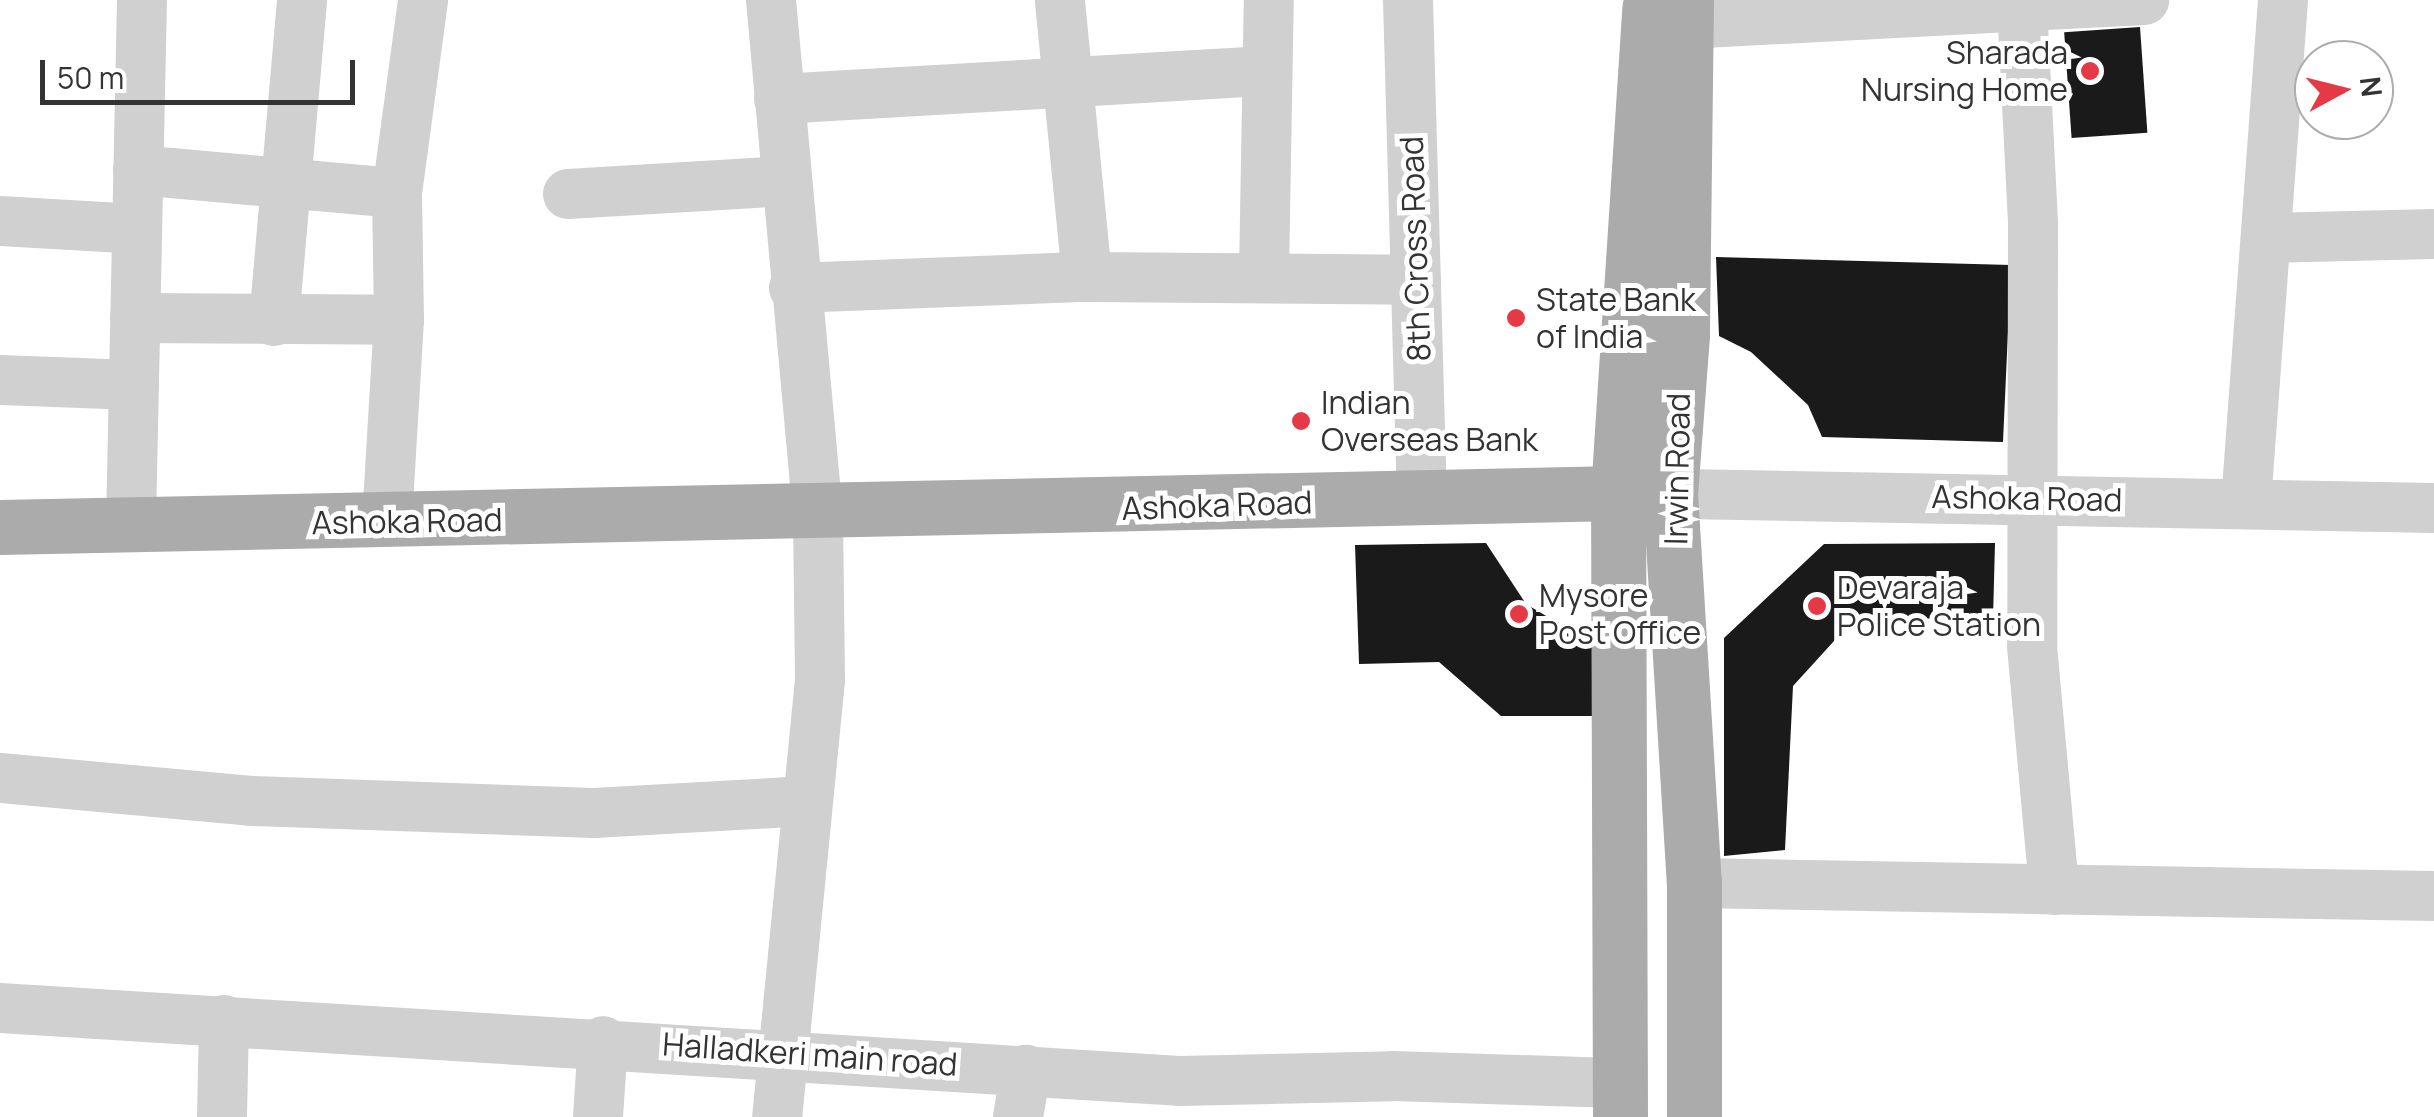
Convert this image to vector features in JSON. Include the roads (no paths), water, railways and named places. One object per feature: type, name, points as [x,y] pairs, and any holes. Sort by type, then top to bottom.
[{"type":"main road","name":"Irwin Road","points":[[1620,1100],[1644,493],[1642,178],[1674,8]]},
{"type":"main road","name":"Irwin Road","points":[[1674,8],[1682,335],[1644,493],[1694,884],[1694,1117]]},
{"type":"main road","name":"Ashoka Road","points":[[0,527],[818,516],[1644,493]]},
{"type":"street","points":[[131,524],[142,0]]},
{"type":"street","points":[[274,320],[289,184],[302,0]]},
{"type":"street","points":[[388,521],[399,320],[397,192],[422,0]]},
{"type":"street","points":[[772,0],[784,181],[818,516],[820,680],[777,1117]]},
{"type":"street","points":[[1060,0],[1064,82],[1087,277]]},
{"type":"street","points":[[1264,274],[1269,0]]},
{"type":"street","name":"8th Cross Road","points":[[1408,0],[1422,499]]},
{"type":"street","points":[[1674,8],[2144,0]]},
{"type":"street","points":[[2246,503],[2270,238],[2283,0]]},
{"type":"street","points":[[2022,5],[2032,225],[2032,646],[2054,890]]},
{"type":"street","points":[[780,99],[1266,71]]},
{"type":"street","points":[[138,170],[397,192]]},
{"type":"street","points":[[568,194],[784,181]]},
{"type":"street","points":[[0,221],[137,228]]},
{"type":"street","points":[[2270,238],[2434,234]]},
{"type":"street","points":[[794,288],[1264,274],[1416,280]]},
{"type":"street","points":[[135,318],[399,320]]},
{"type":"street","points":[[0,380],[134,385]]},
{"type":"street","name":"Ashoka Road","points":[[1644,493],[2434,508]]},
{"type":"street","points":[[0,778],[251,800],[594,813],[808,800]]},
{"type":"street","points":[[1694,884],[2434,896]]},
{"type":"street","name":"Halladkeri main road","points":[[0,1008],[784,1052],[1022,1093],[1177,1099],[1393,1076],[1620,1100]]},
{"type":"street","points":[[222,1117],[224,1020]]},
{"type":"street","points":[[598,1117],[603,1041]]},
{"type":"place","name":"Sharada Nursing Home","points":[[2090,71]]},
{"type":"place","name":"State Bank of India","points":[[1516,318]]},
{"type":"place","name":"Indian Overseas Bank","points":[[1301,421]]},
{"type":"place","name":"Devaraja Police Station","points":[[1817,606]]},
{"type":"place","name":"Mysore Post Office","points":[[1519,614]]}]
